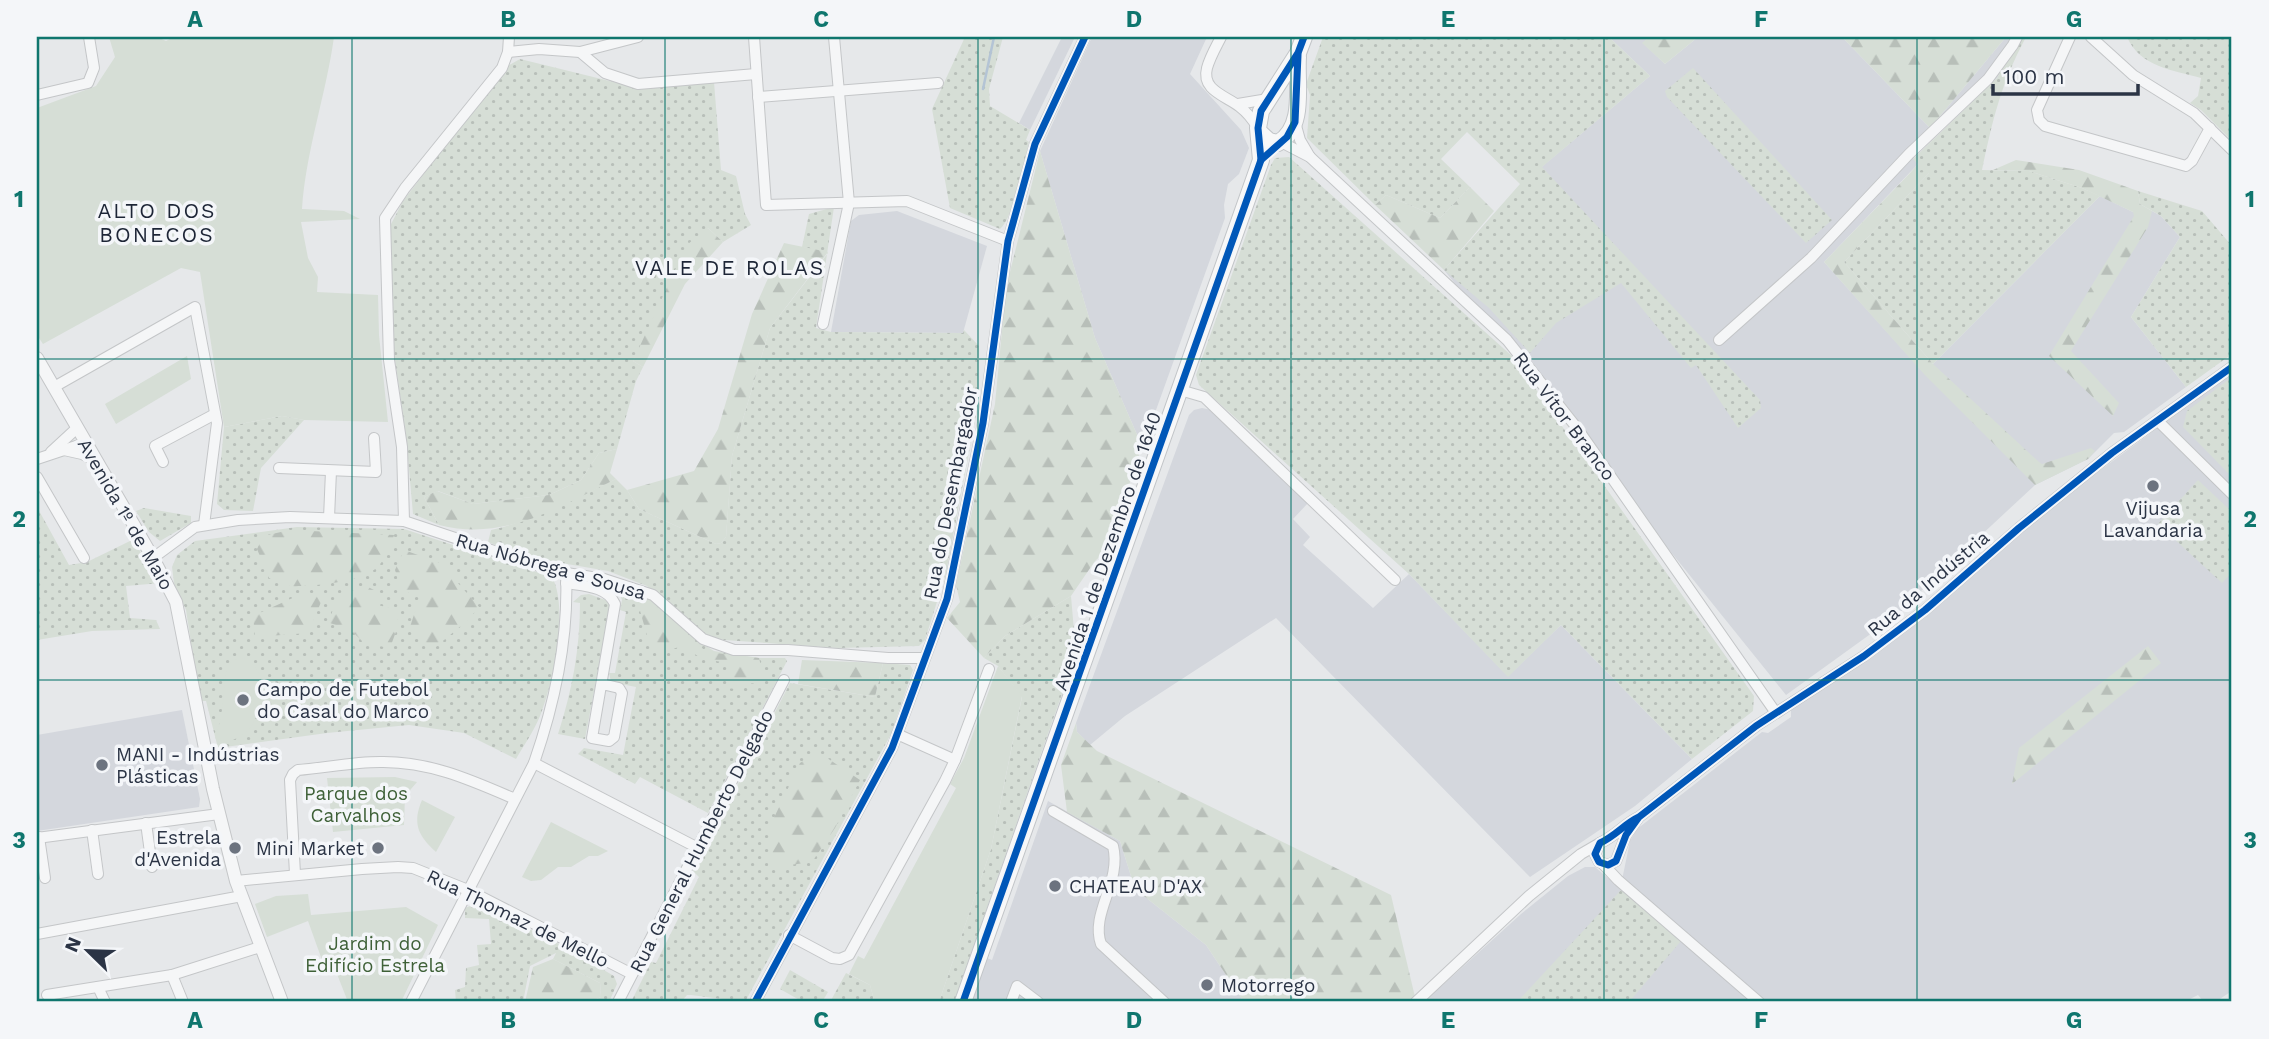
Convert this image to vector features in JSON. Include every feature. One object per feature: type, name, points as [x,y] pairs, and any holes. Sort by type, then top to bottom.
[{"type":"main road","points":[[1298,53],[1296,114],[1287,137],[1280,143],[1269,141],[1259,130],[1261,111],[1298,53],[1304,37]]},
{"type":"main road","points":[[1270,97],[1278,93],[1285,94],[1296,114]]},
{"type":"main road","name":"Avenida 1 de Dezembro de 1640","points":[[965,1002],[1261,160],[1259,130]]},
{"type":"main road","name":"Avenida 1 de Dezembro de 1640","points":[[1261,160],[1280,143]]},
{"type":"street","points":[[37,95],[88,83],[94,68],[89,37]]},
{"type":"street","points":[[404,521],[402,447],[389,360],[385,218],[405,188],[502,68],[508,51],[509,37]]},
{"type":"street","points":[[508,51],[538,49],[580,52],[638,37]]},
{"type":"street","points":[[754,37],[766,205],[907,201],[1008,241]]},
{"type":"street","points":[[823,324],[849,203],[834,37]]},
{"type":"street","name":"Rua do Desembargador","points":[[755,1002],[892,747],[947,599],[983,423],[1008,241],[1035,144],[1085,37]]},
{"type":"street","points":[[1221,37],[1206,70],[1207,78],[1213,91],[1238,104],[1259,130]]},
{"type":"street","points":[[1719,340],[1811,258],[1909,154],[1988,79],[2017,37]]},
{"type":"street","points":[[2070,37],[2037,110],[2039,120],[2045,125],[2175,165],[2186,166],[2192,161],[2210,128]]},
{"type":"street","points":[[2091,37],[2133,75],[2194,113],[2232,150]]},
{"type":"street","points":[[580,52],[605,72],[638,84],[756,74]]},
{"type":"street","points":[[758,97],[938,83]]},
{"type":"street","points":[[1238,104],[1270,97]]},
{"type":"street","name":"Rua Vítor Branco","points":[[1296,114],[1300,140],[1310,158]]},
{"type":"street","name":"Rua Vítor Branco","points":[[1280,143],[1310,158],[1507,340],[1577,428],[1776,713]]},
{"type":"street","points":[[54,387],[195,307],[216,424],[204,525],[195,527],[153,558]]},
{"type":"street","name":"Avenida 1º de Maio","points":[[37,358],[176,602],[219,814],[236,881],[282,1002]]},
{"type":"street","name":"Rua da Indústria","points":[[1416,1002],[1529,896],[1581,854],[1615,835],[1776,713],[1864,656],[1925,610],[2019,528],[2112,453],[2232,367]]},
{"type":"street","points":[[1181,390],[1204,397],[1395,580]]},
{"type":"street","points":[[163,462],[155,446],[215,414]]},
{"type":"street","points":[[2158,421],[2232,494]]},
{"type":"street","points":[[41,458],[77,428]]},
{"type":"street","points":[[279,468],[376,472],[374,438]]},
{"type":"street","points":[[41,458],[85,443]]},
{"type":"street","points":[[64,450],[96,461]]},
{"type":"street","points":[[330,518],[331,471]]},
{"type":"street","points":[[37,477],[40,491],[84,558]]},
{"type":"street","name":"Rua Nóbrega e Sousa","points":[[204,525],[248,519],[404,521],[566,578],[604,579],[653,595],[703,639],[734,650],[789,650],[888,658],[925,658]]},
{"type":"street","points":[[411,1002],[534,763],[560,669],[565,626],[566,578],[602,590],[615,603],[592,738],[609,741],[614,737],[622,693],[618,687],[602,684]]},
{"type":"street","points":[[789,935],[832,958],[840,959],[849,955],[955,760],[989,668]]},
{"type":"street","name":"Rua General Humberto Delgado","points":[[618,1002],[785,680]]},
{"type":"street","points":[[897,734],[955,760]]},
{"type":"street","points":[[295,874],[290,780],[298,770],[378,762],[414,764],[451,772],[515,799]]},
{"type":"street","points":[[534,763],[698,848]]},
{"type":"street","points":[[1053,811],[1112,846],[1116,866],[1098,935],[1101,944],[1164,1002]]},
{"type":"street","points":[[45,878],[38,838],[219,814]]},
{"type":"street","name":"Rua da Indústria","points":[[1620,852],[1626,835],[1639,817]]},
{"type":"street","points":[[146,823],[152,867]]},
{"type":"street","points":[[92,830],[98,874]]},
{"type":"street","points":[[1630,890],[1623,876],[1620,852],[1612,841],[1602,842],[1595,854],[1601,863],[1630,890],[1759,1002]]},
{"type":"street","points":[[1601,863],[1612,864],[1620,852]]},
{"type":"street","name":"Rua da Indústria","points":[[1567,867],[1581,862],[1601,863]]},
{"type":"street","name":"Rua Thomaz de Mello","points":[[236,881],[404,867],[428,873],[468,890],[632,974]]},
{"type":"street","points":[[37,934],[242,896]]},
{"type":"street","points":[[47,995],[172,975],[260,947]]},
{"type":"street","points":[[172,975],[183,1002]]},
{"type":"street","points":[[98,986],[105,1002]]},
{"type":"street","points":[[1011,1002],[1017,986],[1036,1002]]},
{"type":"shaded area","points":[[1062,37],[1075,37],[1030,130],[1019,123]]},
{"type":"shaded area","points":[[1092,37],[1207,37],[1190,74],[1241,130],[1249,148],[1239,174],[1228,184],[1224,205],[1225,218],[1151,424],[1144,434],[1142,446],[1095,338],[1040,151]]},
{"type":"shaded area","points":[[1609,37],[1649,37],[1643,43],[1665,64],[1698,37],[1842,37],[1930,128],[2006,37],[2020,37],[1997,78],[1913,158],[1918,164],[1824,262],[1924,373],[2100,196],[2133,212],[2152,211],[2161,216],[2180,237],[2131,317],[2186,387],[2124,432],[2114,433],[2088,459],[2035,485],[1901,612],[1786,695],[1444,270],[1520,185],[1650,76]]},
{"type":"shaded area","points":[[897,211],[987,246],[963,333],[831,332],[851,221],[859,215]]},
{"type":"shaded area","points":[[2232,362],[2232,991],[2215,1002],[2204,1002],[2198,995],[2184,1002],[1424,1002],[1521,914],[1568,876],[1585,867],[1595,867],[1616,885],[1622,880],[1630,841],[1637,829],[1762,732],[1768,733],[1791,717],[1791,710],[1908,626],[2041,514],[2148,435]]},
{"type":"shaded area","points":[[1202,408],[1212,410],[1308,503],[1293,519],[1310,537],[1303,545],[1373,608],[1409,574],[1508,676],[1561,625],[1692,759],[1635,806],[1530,877],[1276,618],[1125,716],[1090,745],[1077,732],[1076,723],[1189,415]]},
{"type":"shaded area","name":"MANI - Indústrias Plásticas","points":[[182,710],[200,799],[199,807],[37,831],[37,735]]},
{"type":"shaded area","points":[[1048,801],[1120,841],[1135,889],[1206,945],[1244,1002],[954,1002],[972,952],[992,960]]},
{"type":"green space","points":[[109,37],[157,37],[166,41],[174,37],[334,37],[308,165],[302,209],[344,211],[360,219],[301,222],[308,258],[318,277],[317,292],[378,295],[379,335],[388,422],[304,420],[282,416],[224,427],[200,272],[181,268],[43,344],[37,335],[37,108],[96,86],[115,57]]},
{"type":"green space","points":[[965,37],[1003,37],[989,89],[990,106],[1030,130],[1018,188],[1009,214],[1000,229],[950,208],[932,109]]},
{"type":"green space","points":[[1323,37],[1609,37],[1650,76],[1542,167],[1760,400],[1761,408],[1738,428],[1696,365],[1691,368],[1621,283],[1556,323],[1530,353],[1489,308],[1444,270],[1520,184],[1467,132],[1441,159],[1470,187],[1440,218],[1386,195],[1375,205],[1307,138],[1310,95],[1306,84]]},
{"type":"green space","points":[[1649,37],[1698,37],[1665,64],[1642,43]]},
{"type":"green space","points":[[1842,37],[2006,37],[1930,128]]},
{"type":"green space","points":[[2020,37],[2026,37],[2010,70],[1999,102],[1982,170],[2029,171],[2100,196],[1933,364],[1844,262],[1929,173],[1910,173],[1918,164],[1913,159],[1997,78]]},
{"type":"green space","points":[[2127,37],[2232,37],[2232,141],[2201,110],[2190,103],[2198,96],[2201,78],[2158,66],[2140,55]]},
{"type":"green space","points":[[520,59],[634,87],[714,82],[721,170],[736,176],[745,214],[751,225],[723,242],[708,228],[633,361],[643,367],[636,381],[617,449],[599,453],[581,480],[549,495],[473,504],[438,491],[424,497],[439,525],[413,514],[406,436],[394,353],[389,228],[403,201],[506,67]]},
{"type":"green space","points":[[1693,68],[1832,220],[1806,243],[1667,97],[1665,91]]},
{"type":"green space","points":[[1040,151],[1095,338],[1142,446],[1108,549],[1095,561],[1071,596],[1005,636],[984,658],[947,618],[960,602],[956,585],[995,404],[1006,288]]},
{"type":"green space","points":[[1289,157],[1512,356],[1754,696],[1753,711],[1692,759],[1561,625],[1508,677],[1409,574],[1199,385],[1196,375],[1271,165],[1275,158]]},
{"type":"green space","points":[[2016,160],[2079,170],[2138,191],[2140,204],[2152,211],[2148,227],[2071,351],[2119,403],[2113,416],[2049,356],[2134,216],[2133,212],[2082,188],[2029,171],[1993,170]]},
{"type":"green space","points":[[1930,172],[1844,262],[1933,364],[2039,462],[2042,464],[2091,448],[2095,451],[2088,459],[2035,485],[1924,374],[1824,262],[1910,173]]},
{"type":"green space","points":[[1470,187],[1494,211],[1444,270],[1375,205],[1386,195],[1440,218]]},
{"type":"green space","points":[[2138,191],[2202,211],[2232,246],[2232,354],[2186,387],[2131,317],[2180,237],[2161,216],[2140,204]]},
{"type":"green space","points":[[834,207],[827,253],[802,247],[809,214]]},
{"type":"green space","points":[[708,228],[723,242],[685,284],[643,367],[633,361],[681,257],[688,244]]},
{"type":"green space","points":[[784,243],[828,252],[770,328],[732,456],[726,537],[716,544],[639,509],[627,490],[694,471],[718,429],[752,314]]},
{"type":"green space","points":[[827,254],[816,328],[831,332],[963,333],[964,330],[979,346],[977,410],[946,573],[925,640],[919,646],[838,648],[724,640],[705,635],[647,586],[608,571],[526,557],[488,542],[491,530],[539,515],[616,479],[639,509],[716,544],[721,543],[726,537],[732,456],[770,328]]},
{"type":"green space","points":[[187,356],[191,379],[116,424],[105,404]]},
{"type":"green space","points":[[2232,377],[2232,477],[2183,427],[2187,411]]},
{"type":"green space","points":[[282,416],[304,420],[261,468],[253,511],[224,510],[217,504],[224,427]]},
{"type":"green space","points":[[617,449],[610,473],[616,479],[552,510],[509,525],[463,529],[439,525],[424,497],[437,491],[473,504],[549,495],[581,480],[599,453]]},
{"type":"green space","points":[[2198,480],[2232,512],[2232,572],[2222,583],[2158,524]]},
{"type":"green space","points":[[37,507],[69,565],[87,562],[130,541],[135,542],[154,577],[159,576],[161,583],[126,586],[130,618],[156,620],[160,629],[92,631],[37,640]]},
{"type":"green space","points":[[144,508],[191,516],[191,523],[160,541],[149,532],[136,511]]},
{"type":"green space","points":[[297,527],[404,529],[552,577],[559,607],[554,666],[540,716],[516,759],[464,733],[409,725],[218,748],[206,701],[200,701],[186,610],[174,583],[172,567],[177,555],[195,541]]},
{"type":"green space","points":[[290,530],[394,535],[383,560],[376,569],[364,576],[332,583],[290,586],[269,578],[257,549],[263,536]]},
{"type":"green space","points":[[404,550],[457,569],[458,583],[479,607],[468,620],[432,650],[410,627],[420,596],[402,591],[395,570]]},
{"type":"green space","points":[[366,586],[376,591],[378,605],[397,610],[398,626],[390,648],[364,643],[351,630],[330,623],[340,597]]},
{"type":"green space","points":[[618,589],[652,599],[695,639],[714,651],[759,658],[785,658],[787,661],[708,813],[640,777],[635,784],[578,754],[584,748],[623,755],[636,687],[611,682],[609,673],[615,673],[626,612],[620,610],[622,600]]},
{"type":"green space","points":[[589,594],[608,601],[610,607],[585,739],[558,734],[577,653],[580,603],[573,602],[581,595]]},
{"type":"green space","points":[[324,595],[308,633],[255,637],[253,616],[297,596]]},
{"type":"green space","points":[[1071,596],[1076,654],[954,1002],[939,1002],[991,849],[1022,697],[998,666],[984,658],[1005,636]]},
{"type":"green space","points":[[637,600],[654,601],[670,623],[707,652],[759,658],[763,674],[757,684],[742,682],[737,689],[727,688],[729,663],[702,659],[683,646],[661,652],[648,639]]},
{"type":"green space","points":[[2148,646],[2161,663],[2012,784],[2019,748]]},
{"type":"green space","name":"Campo de Futebol do Casal do Marco","points":[[240,657],[258,671],[262,680],[262,700],[248,730],[224,744],[215,738],[221,718],[227,665]]},
{"type":"green space","points":[[802,660],[883,663],[875,697],[798,684]]},
{"type":"green space","points":[[883,663],[910,665],[913,670],[891,734],[745,1002],[687,995],[681,1002],[631,1002],[651,962],[656,963],[699,877],[693,871],[790,683],[875,697]]},
{"type":"green space","points":[[998,666],[1022,696],[991,849],[939,1002],[874,1000],[870,985],[849,974],[858,956],[864,959],[956,788],[950,784],[964,758]]},
{"type":"green space","points":[[1076,723],[1077,732],[1097,751],[1391,895],[1415,997],[1409,1002],[1244,1002],[1206,945],[1135,889],[1120,841],[1067,812],[1061,765]]},
{"type":"green space","points":[[818,752],[860,780],[835,828],[812,862],[768,868],[772,822],[800,763]]},
{"type":"green space","name":"Parque dos Carvalhos","points":[[395,777],[417,782],[405,796],[404,825],[333,832],[327,778]]},
{"type":"green space","points":[[422,800],[455,817],[436,852],[418,829],[417,816]]},
{"type":"green space","points":[[551,822],[608,851],[598,856],[589,856],[571,867],[558,867],[541,880],[531,881],[522,877]]},
{"type":"green space","points":[[1621,890],[1681,941],[1629,1002],[1517,1002]]},
{"type":"green space","name":"Jardim do Edifício Estrela","points":[[308,894],[311,915],[406,907],[438,925],[401,1002],[348,1002],[337,974],[327,974],[308,921],[267,937],[255,904],[276,896]]},
{"type":"green space","points":[[478,903],[561,945],[614,976],[617,984],[609,1002],[589,1002],[601,997],[600,983],[553,959],[556,953],[530,966],[523,1002],[456,1002],[455,990],[465,987],[466,968],[479,965],[477,945],[491,944],[489,919],[465,918],[465,908]]},
{"type":"green space","points":[[553,959],[600,983],[601,997],[589,1002],[525,1002],[533,967]]},
{"type":"green space","points":[[790,970],[828,992],[822,1002],[803,1002],[780,989]]},
{"type":"green space","points":[[846,973],[870,985],[874,1000],[880,1002],[830,1002]]},
{"type":"waterway","points":[[983,89],[994,37]]},
{"type":"cycle path","points":[[755,1002],[892,748],[947,599],[983,423],[1008,241],[1035,144],[1085,37]]},
{"type":"cycle path","points":[[963,1002],[1261,160],[1258,128],[1261,111],[1298,53],[1304,37]]},
{"type":"cycle path","points":[[1261,160],[1287,137],[1295,122],[1298,55]]},
{"type":"cycle path","points":[[1639,817],[1626,835],[1616,861],[1608,865],[1599,862],[1595,854],[1600,843],[1639,817],[1756,726],[1864,656],[1925,610],[2019,528],[2112,453],[2232,367]]},
{"type":"place","name":"Vijusa Lavandaria","points":[[2153,486]]},
{"type":"place","name":"Campo de Futebol do Casal do Marco","points":[[243,700]]},
{"type":"place","name":"MANI - Indústrias Plásticas","points":[[102,765]]},
{"type":"place","name":"Estrela d'Avenida","points":[[235,848]]},
{"type":"place","name":"Mini Market","points":[[378,848]]},
{"type":"place","name":"CHATEAU D'AX","points":[[1055,886]]},
{"type":"place","name":"Motorrego","points":[[1207,985]]},
{"type":"district","name":"ALTO DOS BONECOS","points":[[157,223]]},
{"type":"district","name":"VALE DE ROLAS","points":[[730,268]]}]
